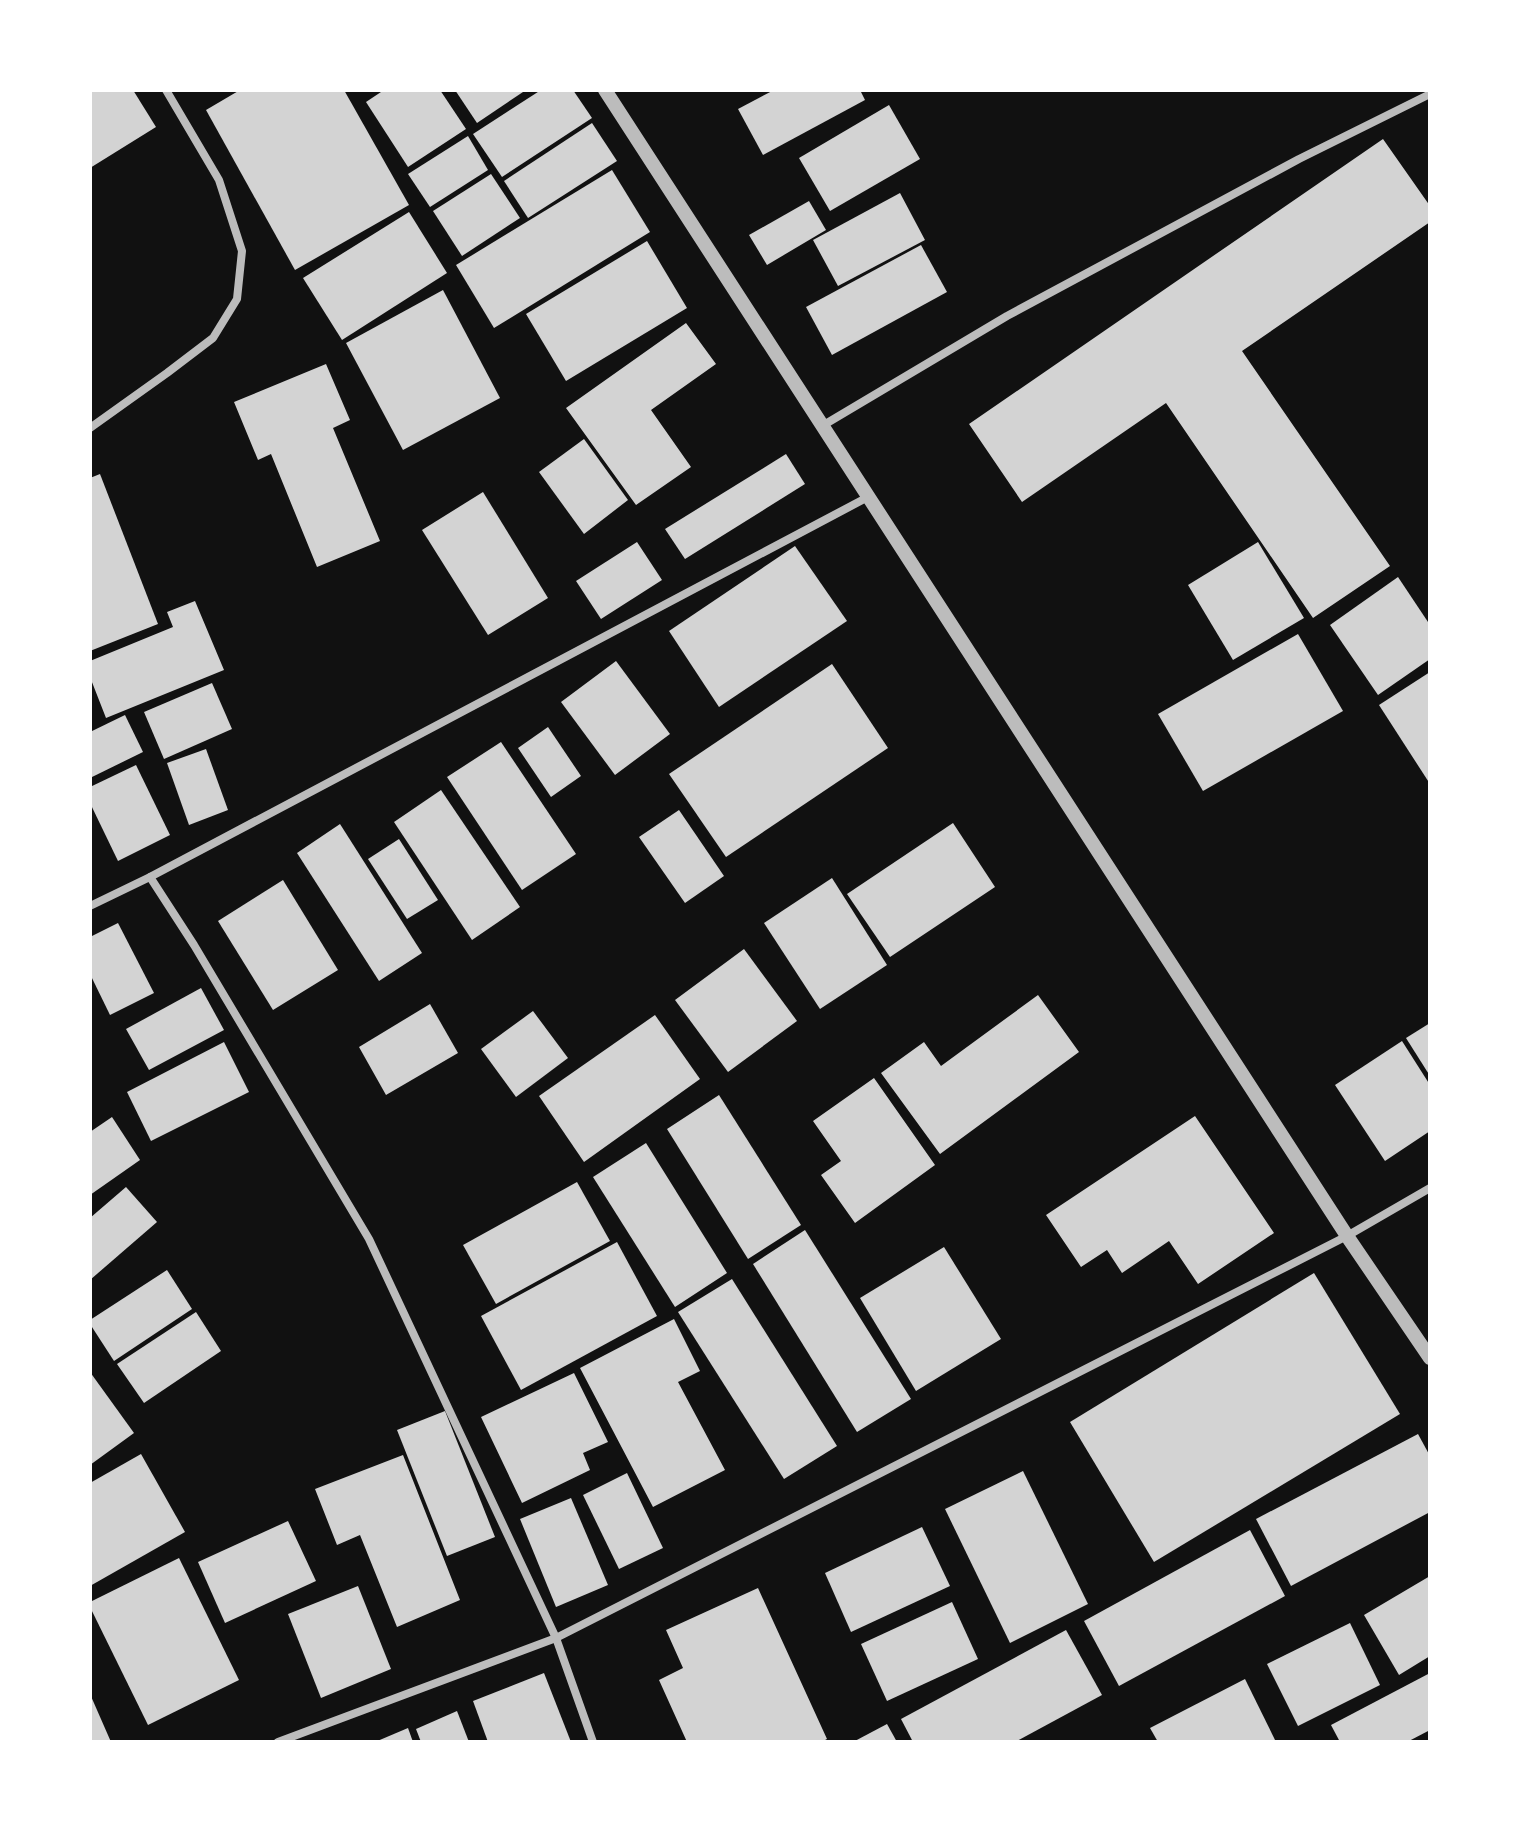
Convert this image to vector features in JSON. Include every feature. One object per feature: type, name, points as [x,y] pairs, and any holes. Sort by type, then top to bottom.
[{"type":"street","points":[[90,428],[213,338],[237,299],[242,251],[219,180],[166,90]]},
{"type":"street","points":[[605,90],[1347,1236],[1430,1358]]},
{"type":"street","points":[[822,426],[1007,316],[1299,159],[1430,94]]},
{"type":"street","points":[[90,906],[868,497]]},
{"type":"street","points":[[150,877],[194,945],[369,1239],[556,1638],[593,1742]]},
{"type":"street","points":[[278,1742],[556,1638],[1347,1236],[1430,1188]]},
{"type":"building","points":[[90,90],[133,90],[156,127],[90,168]]},
{"type":"building","points":[[240,90],[344,90],[409,205],[295,270],[206,110]]},
{"type":"building","points":[[384,90],[440,90],[466,129],[408,167],[366,102]]},
{"type":"building","points":[[455,90],[526,90],[477,123]]},
{"type":"building","points":[[541,90],[573,90],[592,118],[502,177],[473,134]]},
{"type":"building","points":[[774,90],[860,90],[865,100],[763,155],[738,109]]},
{"type":"building","points":[[889,105],[920,159],[830,211],[799,158]]},
{"type":"building","points":[[592,123],[617,161],[528,218],[504,181]]},
{"type":"building","points":[[468,136],[488,170],[430,207],[408,174]]},
{"type":"building","points":[[1383,139],[1430,206],[1430,222],[1242,351],[1390,566],[1313,618],[1166,403],[1022,502],[969,424]]},
{"type":"building","points":[[612,170],[650,232],[494,328],[456,265]]},
{"type":"building","points":[[491,174],[520,218],[462,256],[433,211]]},
{"type":"building","points":[[900,193],[925,240],[838,286],[813,240]]},
{"type":"building","points":[[809,201],[826,230],[767,265],[749,235]]},
{"type":"building","points":[[409,212],[447,273],[342,340],[303,278]]},
{"type":"building","points":[[647,241],[687,308],[566,381],[526,314]]},
{"type":"building","points":[[921,245],[947,292],[832,355],[806,307]]},
{"type":"building","points":[[443,290],[500,398],[403,450],[346,343]]},
{"type":"building","points":[[686,323],[716,364],[651,410],[691,467],[636,505],[566,408]]},
{"type":"building","points":[[326,364],[350,420],[333,428],[380,541],[317,567],[271,454],[258,460],[234,402]]},
{"type":"building","points":[[584,439],[628,500],[584,534],[539,472]]},
{"type":"building","points":[[786,454],[805,484],[685,559],[665,529]]},
{"type":"building","points":[[100,474],[158,624],[90,651],[90,478]]},
{"type":"building","points":[[483,492],[548,598],[488,635],[422,530]]},
{"type":"building","points":[[637,542],[662,580],[601,619],[576,581]]},
{"type":"building","points":[[1258,542],[1304,618],[1233,660],[1188,585]]},
{"type":"building","points":[[795,546],[847,621],[719,707],[669,631]]},
{"type":"building","points":[[1398,577],[1430,625],[1430,659],[1378,695],[1330,625]]},
{"type":"building","points":[[195,601],[224,670],[106,718],[90,677],[90,661],[173,627],[167,612]]},
{"type":"building","points":[[1298,634],[1343,711],[1203,791],[1158,714]]},
{"type":"building","points":[[616,661],[670,734],[615,775],[561,702]]},
{"type":"building","points":[[832,664],[888,748],[726,857],[669,774]]},
{"type":"building","points":[[1430,672],[1430,784],[1379,705]]},
{"type":"building","points":[[212,683],[232,729],[164,759],[144,712]]},
{"type":"building","points":[[125,715],[143,752],[90,778],[90,732]]},
{"type":"building","points":[[548,727],[581,776],[551,797],[518,748]]},
{"type":"building","points":[[501,742],[576,854],[522,890],[447,777]]},
{"type":"building","points":[[206,749],[228,810],[189,825],[167,763]]},
{"type":"building","points":[[136,765],[170,835],[118,861],[90,803],[90,787]]},
{"type":"building","points":[[441,790],[520,907],[472,940],[394,822]]},
{"type":"building","points":[[679,810],[724,876],[685,903],[639,837]]},
{"type":"building","points":[[953,823],[995,887],[890,957],[847,894]]},
{"type":"building","points":[[340,824],[422,953],[379,981],[297,853]]},
{"type":"building","points":[[399,839],[438,900],[407,919],[368,859]]},
{"type":"building","points":[[832,878],[887,965],[820,1009],[764,923]]},
{"type":"building","points":[[283,880],[338,970],[273,1010],[218,921]]},
{"type":"building","points":[[118,923],[154,993],[110,1015],[90,974],[90,937]]},
{"type":"building","points":[[744,949],[797,1021],[728,1072],[675,1000]]},
{"type":"building","points":[[201,988],[224,1030],[149,1070],[126,1029]]},
{"type":"building","points":[[1038,995],[1079,1052],[940,1154],[881,1073],[924,1042],[941,1066]]},
{"type":"building","points":[[430,1004],[458,1053],[386,1095],[359,1047]]},
{"type":"building","points":[[533,1011],[568,1058],[516,1097],[481,1049]]},
{"type":"building","points":[[655,1015],[700,1079],[584,1162],[539,1096]]},
{"type":"building","points":[[1430,1023],[1430,1076],[1406,1038]]},
{"type":"building","points":[[1402,1041],[1430,1085],[1430,1131],[1385,1161],[1335,1085]]},
{"type":"building","points":[[224,1042],[249,1092],[151,1141],[127,1092]]},
{"type":"building","points":[[874,1078],[935,1165],[855,1223],[821,1175],[841,1161],[813,1121]]},
{"type":"building","points":[[719,1095],[801,1225],[748,1259],[667,1129]]},
{"type":"building","points":[[1195,1116],[1274,1233],[1198,1284],[1169,1241],[1122,1273],[1107,1250],[1081,1267],[1046,1215]]},
{"type":"building","points":[[112,1117],[140,1160],[90,1195],[90,1132]]},
{"type":"building","points":[[646,1143],[727,1273],[675,1307],[593,1177]]},
{"type":"building","points":[[577,1182],[610,1241],[496,1304],[463,1245]]},
{"type":"building","points":[[126,1187],[157,1222],[90,1280],[90,1218]]},
{"type":"building","points":[[805,1230],[911,1399],[857,1432],[753,1264]]},
{"type":"building","points":[[617,1242],[657,1316],[521,1390],[481,1316]]},
{"type":"building","points":[[944,1247],[1001,1339],[916,1391],[860,1298]]},
{"type":"building","points":[[167,1270],[192,1309],[114,1361],[90,1320]]},
{"type":"building","points":[[1314,1273],[1400,1414],[1154,1562],[1070,1422]]},
{"type":"building","points":[[732,1279],[837,1446],[784,1479],[678,1312]]},
{"type":"building","points":[[196,1312],[221,1351],[144,1403],[117,1364]]},
{"type":"building","points":[[674,1319],[700,1371],[678,1382],[725,1470],[653,1507],[580,1368]]},
{"type":"building","points":[[90,1372],[134,1433],[90,1465]]},
{"type":"building","points":[[574,1373],[608,1442],[583,1453],[590,1470],[522,1503],[481,1417]]},
{"type":"building","points":[[445,1411],[495,1537],[447,1556],[397,1430]]},
{"type":"building","points":[[1418,1434],[1430,1456],[1430,1512],[1291,1586],[1256,1519]]},
{"type":"building","points":[[141,1454],[185,1532],[90,1586],[90,1483]]},
{"type":"building","points":[[403,1455],[460,1600],[397,1627],[360,1535],[337,1545],[315,1489]]},
{"type":"building","points":[[1023,1471],[1088,1604],[1010,1643],[945,1509]]},
{"type":"building","points":[[627,1473],[663,1548],[619,1569],[583,1495]]},
{"type":"building","points":[[571,1498],[608,1585],[556,1607],[520,1519]]},
{"type":"building","points":[[288,1521],[316,1581],[225,1623],[198,1562]]},
{"type":"building","points":[[922,1527],[950,1586],[851,1632],[825,1573]]},
{"type":"building","points":[[1250,1530],[1285,1596],[1119,1686],[1084,1621]]},
{"type":"building","points":[[179,1558],[239,1680],[148,1725],[90,1602]]},
{"type":"building","points":[[1430,1576],[1430,1656],[1399,1675],[1364,1615]]},
{"type":"building","points":[[358,1586],[391,1669],[321,1698],[288,1614]]},
{"type":"building","points":[[758,1588],[827,1739],[821,1742],[687,1742],[659,1680],[683,1668],[666,1630]]},
{"type":"building","points":[[952,1602],[978,1659],[887,1701],[861,1644]]},
{"type":"building","points":[[1350,1623],[1380,1685],[1298,1726],[1267,1664]]},
{"type":"building","points":[[1066,1630],[1102,1695],[1015,1742],[913,1742],[901,1719]]},
{"type":"building","points":[[544,1673],[571,1742],[488,1742],[473,1701]]},
{"type":"building","points":[[1430,1673],[1430,1730],[1407,1742],[1340,1742],[1331,1725]]},
{"type":"building","points":[[1245,1679],[1276,1742],[1158,1742],[1150,1728]]},
{"type":"building","points":[[90,1694],[111,1742],[90,1742]]},
{"type":"building","points":[[457,1711],[469,1742],[421,1742],[416,1729]]},
{"type":"building","points":[[887,1724],[897,1742],[853,1742]]},
{"type":"building","points":[[408,1728],[413,1742],[375,1742]]}]
